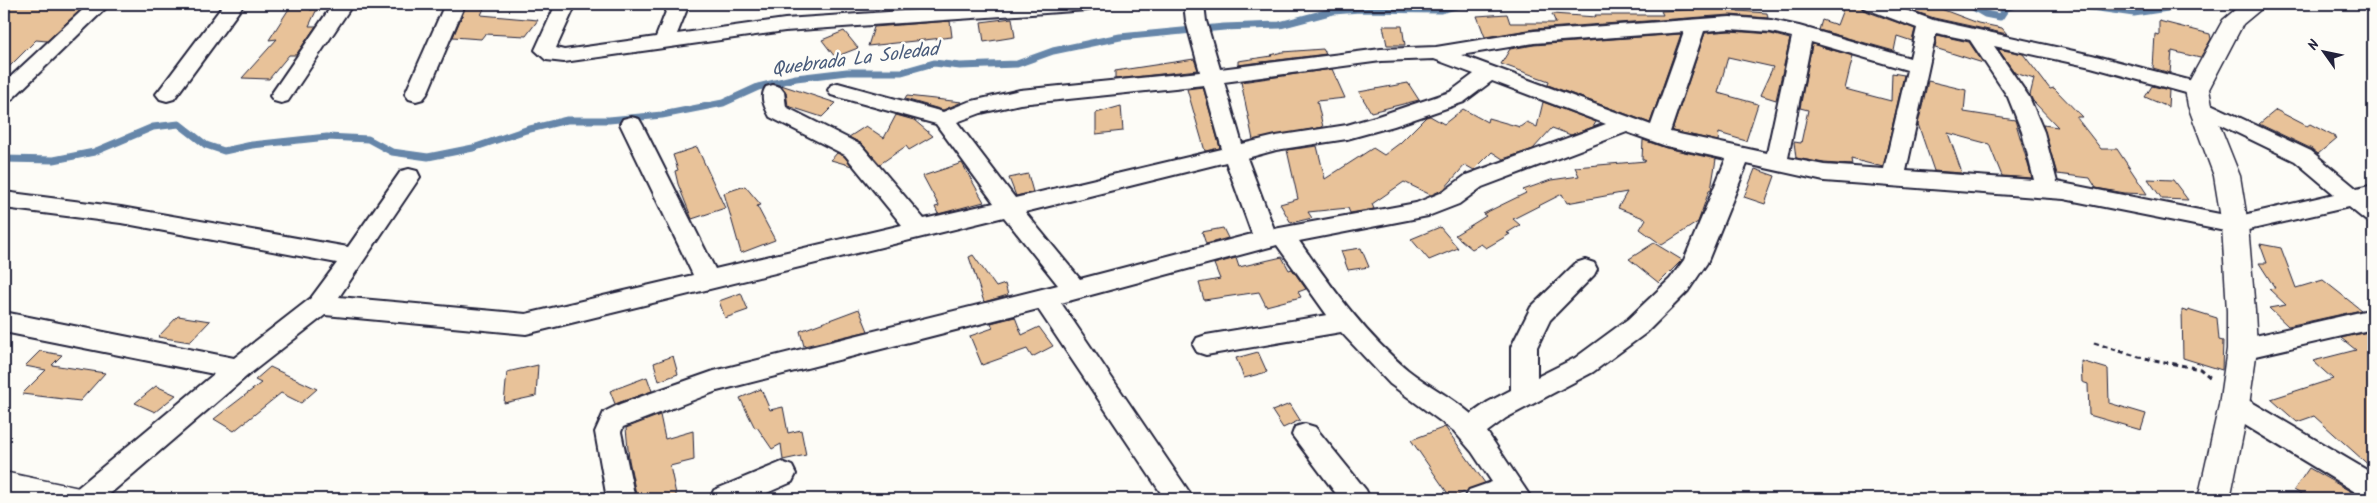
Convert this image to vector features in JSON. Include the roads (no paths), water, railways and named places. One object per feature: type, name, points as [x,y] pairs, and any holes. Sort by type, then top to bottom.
[{"type":"street","points":[[4,94],[100,4]]},
{"type":"street","points":[[167,94],[234,4]]},
{"type":"street","points":[[280,96],[343,4]]},
{"type":"street","points":[[416,94],[455,4]]},
{"type":"street","points":[[566,4],[545,50],[553,55],[564,56],[665,40],[785,25],[1088,4]]},
{"type":"street","points":[[665,40],[679,4]]},
{"type":"street","points":[[785,25],[792,4]]},
{"type":"street","points":[[1871,4],[1928,25],[2092,62],[2199,97],[2303,156],[2363,195],[2373,214]]},
{"type":"street","points":[[2214,499],[2234,404],[2242,350],[2234,225],[2227,176],[2199,97],[2234,20],[2256,4]]},
{"type":"street","points":[[1197,20],[1234,153],[1274,238],[1346,322],[1394,373],[1455,416],[1470,430],[1514,494],[1479,499]]},
{"type":"street","points":[[838,90],[944,119],[976,107],[1020,97],[1212,77],[1380,55],[1436,53],[1534,37],[1730,23],[1763,26],[1803,34],[1918,67]]},
{"type":"street","points":[[1893,178],[1928,25]]},
{"type":"street","points":[[1658,136],[1696,26]]},
{"type":"street","points":[[1776,163],[1803,34]]},
{"type":"street","points":[[1978,37],[2018,97],[2033,132],[2048,190]]},
{"type":"street","points":[[1436,53],[1658,136],[1824,173],[2048,190],[2130,203],[2234,225],[2363,195]]},
{"type":"street","points":[[320,304],[526,324],[1276,143],[1347,132],[1457,97],[1490,73]]},
{"type":"street","points":[[773,92],[774,105],[778,112],[853,150],[919,229]]},
{"type":"street","points":[[944,119],[1009,207],[1075,290]]},
{"type":"street","points":[[631,124],[708,280]]},
{"type":"street","points":[[621,499],[608,432],[613,420],[629,412],[714,380],[1044,298],[1274,238],[1420,210],[1451,198],[1474,181],[1626,125]]},
{"type":"street","points":[[1470,430],[1497,410],[1524,394],[1584,365],[1637,326],[1679,285],[1695,263],[1739,155]]},
{"type":"street","points":[[85,499],[238,368],[320,304],[409,177]]},
{"type":"street","points":[[4,200],[120,215],[354,257]]},
{"type":"street","points":[[1524,394],[1524,347],[1540,314],[1584,269]]},
{"type":"street","points":[[1044,298],[1180,499]]},
{"type":"street","points":[[2242,350],[2373,319]]},
{"type":"street","points":[[4,322],[238,368]]},
{"type":"street","points":[[1206,345],[1346,322]]},
{"type":"street","points":[[2234,404],[2371,486]]},
{"type":"street","points":[[1305,435],[1356,499]]},
{"type":"street","points":[[724,499],[782,474]]},
{"type":"street","points":[[4,486],[73,499]]},
{"type":"waterway","name":"Quebrada La Soledad","points":[[4,159],[54,160],[94,152],[153,127],[179,124],[206,145],[224,151],[252,145],[327,137],[368,139],[392,152],[428,157],[473,148],[526,130],[567,120],[609,120],[662,115],[723,103],[758,87],[796,78],[847,72],[902,72],[934,63],[960,66],[1017,64],[1053,51],[1120,37],[1224,27],[1280,25],[1333,11],[1360,9],[1440,10],[1463,4]]},
{"type":"waterway","name":"Quebrada La Soledad","points":[[1968,4],[1985,14],[2000,17],[2006,8],[2017,4]]},
{"type":"waterway","name":"Quebrada La Soledad","points":[[2070,4],[2134,13],[2174,7],[2179,4]]}]
